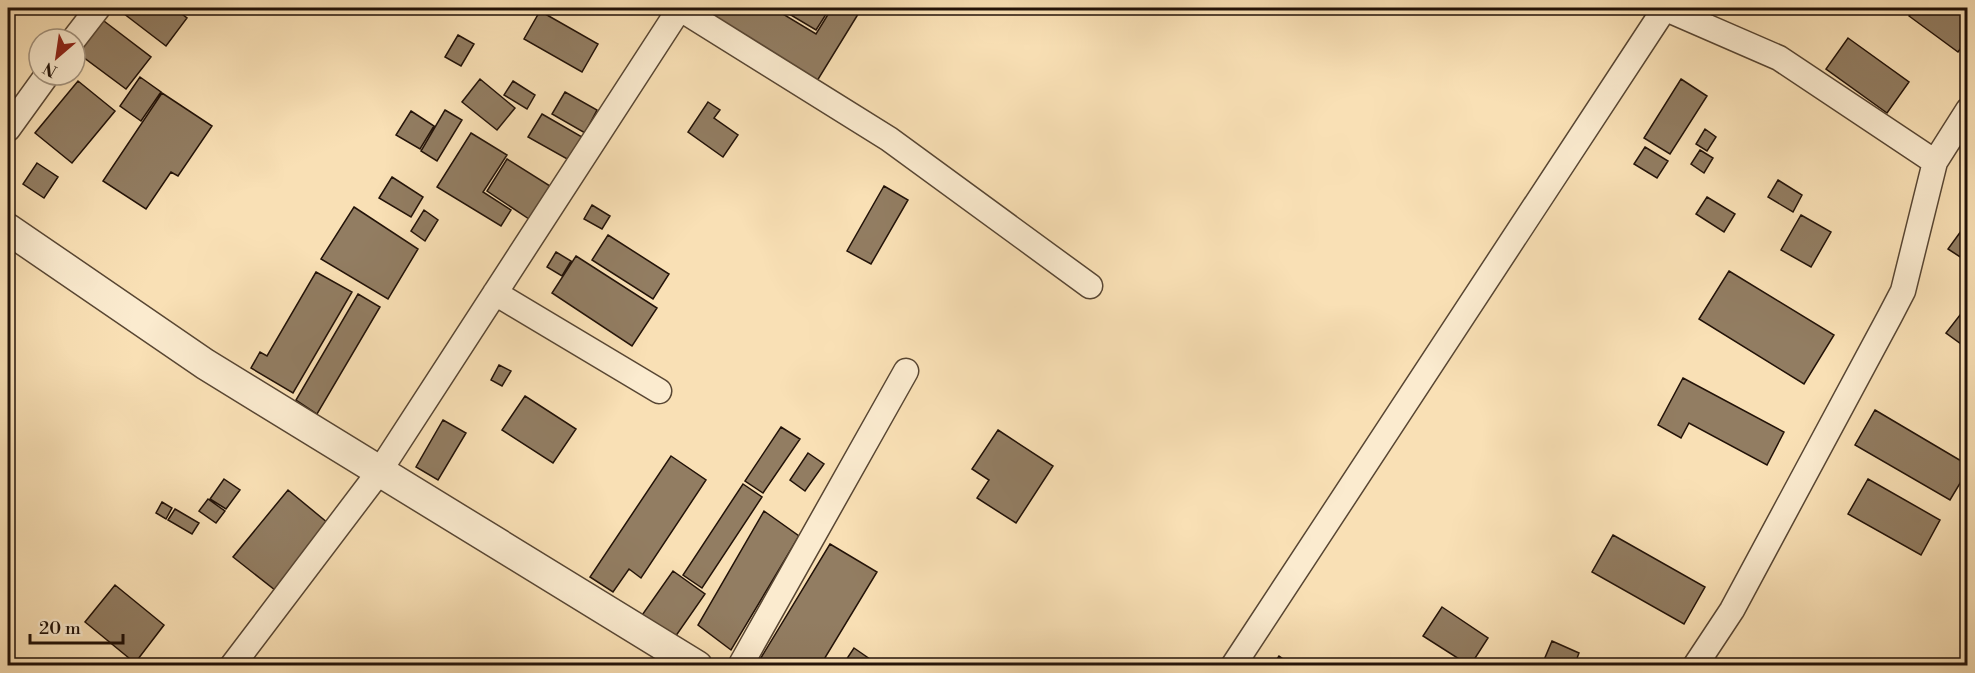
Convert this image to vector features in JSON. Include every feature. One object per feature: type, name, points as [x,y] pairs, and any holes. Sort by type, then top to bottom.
[{"type":"street","points":[[83,27],[98,8]]},
{"type":"street","points":[[232,666],[379,472],[679,8],[889,139],[1090,286]]},
{"type":"street","points":[[1233,666],[1665,8],[1779,58],[1935,162]]},
{"type":"street","points":[[8,129],[39,87]]},
{"type":"street","points":[[1695,666],[1732,610],[1903,291],[1935,162],[1965,119]]},
{"type":"street","points":[[8,229],[205,364],[697,666]]},
{"type":"street","points":[[495,293],[659,391]]},
{"type":"street","points":[[740,666],[906,371]]},
{"type":"building","points":[[121,8],[174,8],[187,18],[166,46],[119,10]]},
{"type":"building","points":[[709,8],[773,8],[816,34],[832,8],[854,8],[860,11],[817,81],[706,12]]},
{"type":"building","points":[[779,8],[830,8],[816,30]]},
{"type":"building","points":[[1916,8],[1954,8],[1968,17],[1968,39],[1958,52],[1909,16]]},
{"type":"building","points":[[540,11],[598,44],[582,72],[524,39]]},
{"type":"building","points":[[100,18],[151,57],[126,89],[87,60],[87,35]]},
{"type":"building","points":[[458,35],[474,44],[461,66],[445,57]]},
{"type":"building","points":[[1848,38],[1909,82],[1887,113],[1826,69]]},
{"type":"building","points":[[140,77],[161,92],[141,121],[120,106]]},
{"type":"building","points":[[480,79],[515,108],[497,130],[462,102]]},
{"type":"building","points":[[1681,79],[1707,96],[1670,154],[1644,138]]},
{"type":"building","points":[[513,81],[535,95],[527,109],[504,95]]},
{"type":"building","points":[[73,87],[85,87],[115,111],[72,163],[35,133]]},
{"type":"building","points":[[565,92],[597,110],[585,133],[552,114]]},
{"type":"building","points":[[162,93],[212,126],[178,176],[171,172],[146,209],[103,181]]},
{"type":"building","points":[[708,102],[720,110],[714,118],[738,135],[723,157],[688,132]]},
{"type":"building","points":[[445,110],[462,120],[437,161],[421,151]]},
{"type":"building","points":[[411,111],[434,126],[420,149],[396,135]]},
{"type":"building","points":[[542,114],[582,137],[569,160],[528,137]]},
{"type":"building","points":[[1705,129],[1716,137],[1707,151],[1696,144]]},
{"type":"building","points":[[471,133],[507,155],[483,192],[511,210],[501,226],[437,187]]},
{"type":"building","points":[[1645,147],[1668,161],[1657,178],[1634,164]]},
{"type":"building","points":[[1700,150],[1713,158],[1704,173],[1691,164]]},
{"type":"building","points":[[507,159],[550,186],[529,219],[487,191]]},
{"type":"building","points":[[37,163],[58,177],[44,198],[23,184]]},
{"type":"building","points":[[392,177],[423,197],[411,217],[379,198]]},
{"type":"building","points":[[1778,180],[1802,195],[1793,212],[1768,197]]},
{"type":"building","points":[[884,186],[908,200],[871,264],[847,251]]},
{"type":"building","points":[[1707,197],[1735,214],[1724,232],[1696,214]]},
{"type":"building","points":[[592,205],[610,216],[602,229],[584,219]]},
{"type":"building","points":[[354,207],[418,249],[388,299],[321,259]]},
{"type":"building","points":[[424,210],[438,220],[425,241],[411,231]]},
{"type":"building","points":[[1801,215],[1831,232],[1811,267],[1781,250]]},
{"type":"building","points":[[1964,227],[1968,229],[1968,262],[1948,249]]},
{"type":"building","points":[[608,235],[669,274],[653,299],[592,260]]},
{"type":"building","points":[[556,252],[571,261],[562,276],[547,267]]},
{"type":"building","points":[[576,256],[657,308],[632,346],[552,293]]},
{"type":"building","points":[[1729,271],[1834,335],[1804,384],[1699,319]]},
{"type":"building","points":[[316,272],[352,292],[293,393],[251,368],[260,352],[267,356]]},
{"type":"building","points":[[358,294],[380,307],[317,414],[296,400]]},
{"type":"building","points":[[1960,315],[1968,321],[1968,349],[1946,333]]},
{"type":"building","points":[[499,365],[511,371],[502,386],[491,380]]},
{"type":"building","points":[[1683,378],[1784,432],[1767,465],[1689,423],[1681,438],[1658,425]]},
{"type":"building","points":[[525,396],[576,429],[553,463],[502,430]]},
{"type":"building","points":[[1875,410],[1968,465],[1968,470],[1950,500],[1855,445]]},
{"type":"building","points":[[443,420],[466,433],[438,480],[416,467]]},
{"type":"building","points":[[781,427],[800,439],[763,493],[745,481]]},
{"type":"building","points":[[998,430],[1053,466],[1016,523],[977,498],[989,480],[972,469]]},
{"type":"building","points":[[808,453],[824,464],[805,491],[790,480]]},
{"type":"building","points":[[671,456],[706,480],[641,578],[629,569],[613,592],[590,577]]},
{"type":"building","points":[[224,479],[240,490],[226,509],[210,499]]},
{"type":"building","points":[[1868,479],[1940,520],[1921,555],[1848,514]]},
{"type":"building","points":[[743,484],[762,497],[702,588],[683,575]]},
{"type":"building","points":[[288,490],[334,528],[280,594],[233,557]]},
{"type":"building","points":[[208,499],[225,511],[216,523],[199,511]]},
{"type":"building","points":[[162,502],[172,508],[166,519],[156,513]]},
{"type":"building","points":[[175,509],[199,523],[192,534],[168,520]]},
{"type":"building","points":[[764,511],[799,536],[731,650],[698,625]]},
{"type":"building","points":[[1613,535],[1705,587],[1684,624],[1592,572]]},
{"type":"building","points":[[830,544],[877,572],[820,666],[756,666]]},
{"type":"building","points":[[673,571],[705,594],[673,640],[640,618]]},
{"type":"building","points":[[115,585],[164,625],[135,663],[85,622]]},
{"type":"building","points":[[1442,607],[1488,638],[1470,666],[1423,636]]},
{"type":"building","points":[[1552,641],[1579,653],[1574,666],[1556,666],[1544,660]]},
{"type":"building","points":[[854,648],[880,666],[842,666]]},
{"type":"building","points":[[1279,656],[1293,666],[1272,666]]}]
